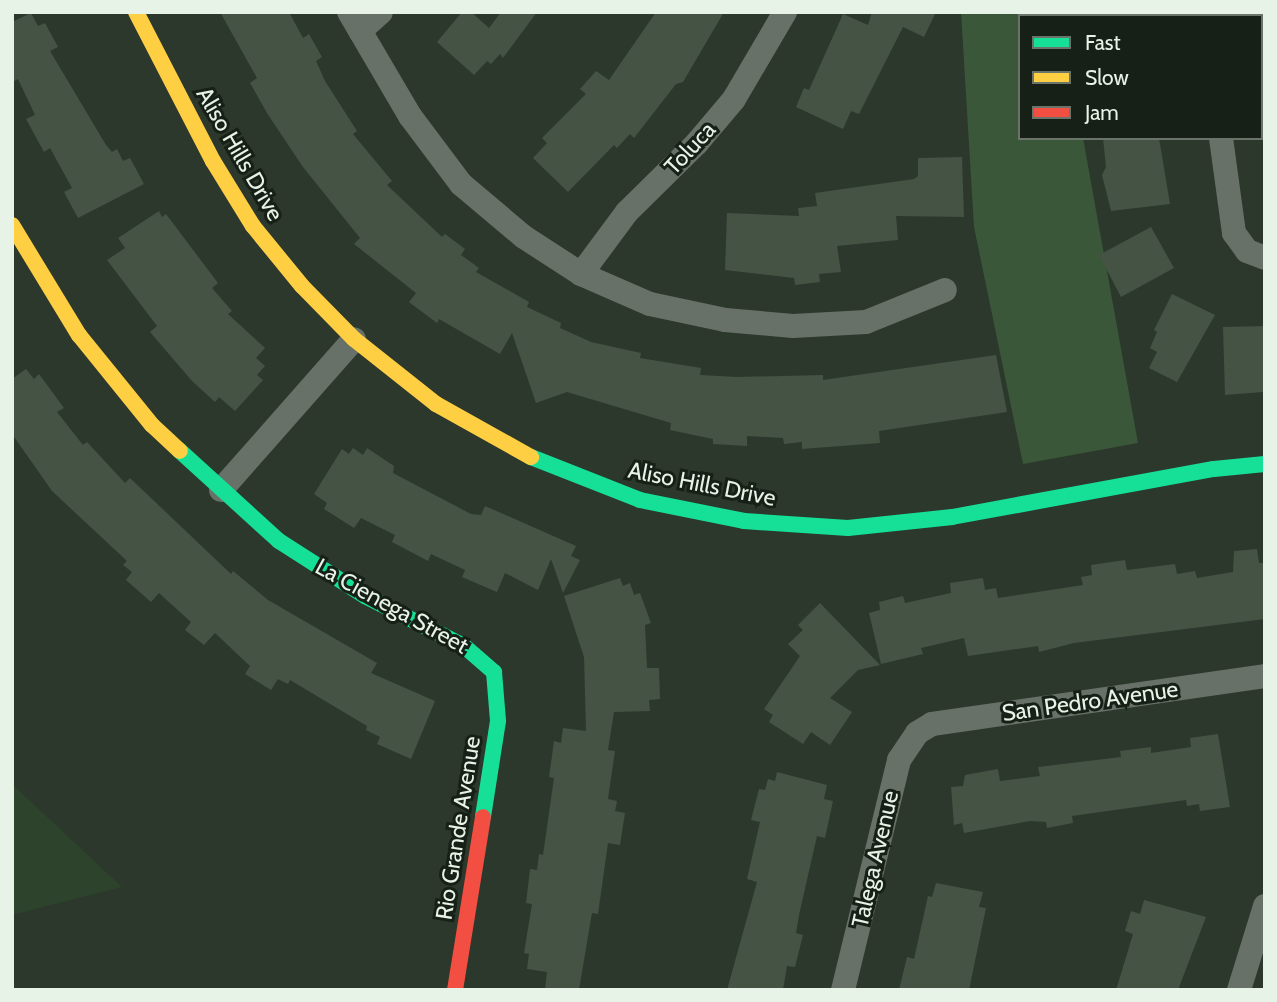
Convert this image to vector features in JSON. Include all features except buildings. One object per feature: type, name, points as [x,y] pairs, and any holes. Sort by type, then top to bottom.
[{"type":"street","name":"Aliso Hills Drive","points":[[136,12],[213,161],[253,226],[354,339],[436,404],[538,461],[640,499],[744,521],[848,528],[952,517],[1214,469],[1265,464]]},
{"type":"street","points":[[381,12],[355,22],[410,116],[461,184],[524,237],[581,274],[650,304],[725,320],[793,326],[866,322],[945,290]]},
{"type":"street","name":"Toluca","points":[[581,274],[627,212],[697,143],[734,99],[785,12]]},
{"type":"street","points":[[1221,140],[1234,233],[1247,251],[1265,258]]},
{"type":"street","name":"La Cienega Street","points":[[12,225],[79,335],[152,425],[221,490],[279,541],[365,596],[464,646],[494,672]]},
{"type":"street","points":[[221,490],[354,339]]},
{"type":"street","name":"Rio Grande Avenue","points":[[455,990],[498,721],[494,672]]},
{"type":"street","name":"San Pedro Avenue","points":[[917,733],[932,724],[1265,676]]},
{"type":"street","name":"Talega Avenue","points":[[844,990],[899,760],[917,733]]},
{"type":"street","points":[[1240,990],[1265,906]]},
{"type":"shaded area","points":[[961,12],[1060,12],[1018,14],[1018,140],[1083,140],[1138,443],[1023,464],[974,227]]},
{"type":"shaded area","points":[[12,784],[122,887],[12,915]]},
{"type":"traffic: fast","points":[[180,451],[279,541],[365,596],[464,646],[494,672],[498,721],[483,817]]},
{"type":"traffic: fast","points":[[531,457],[640,500],[744,521],[848,528],[952,517],[1214,469],[1265,464]]},
{"type":"traffic: slow","points":[[136,12],[213,161],[253,226],[302,286],[354,339],[436,404],[531,457]]},
{"type":"traffic: slow","points":[[12,225],[79,335],[152,425],[180,451]]},
{"type":"traffic: jam","points":[[455,990],[483,817]]}]
